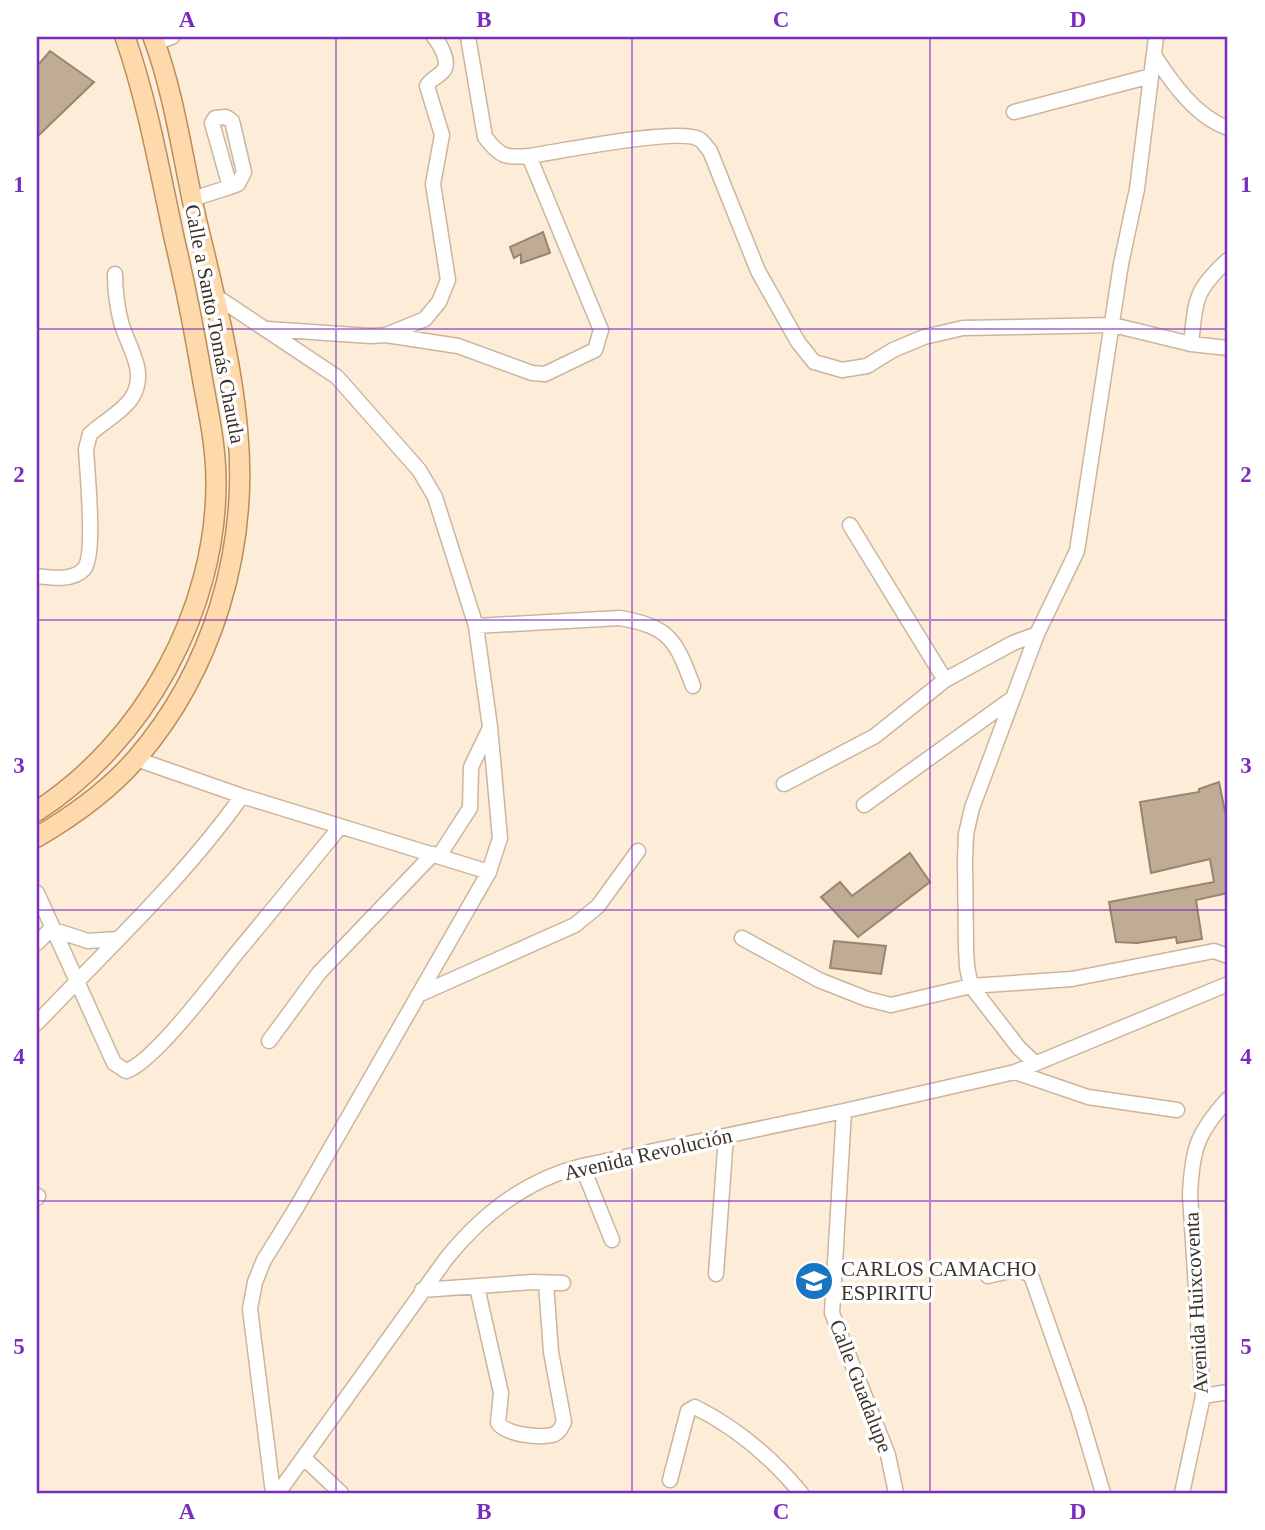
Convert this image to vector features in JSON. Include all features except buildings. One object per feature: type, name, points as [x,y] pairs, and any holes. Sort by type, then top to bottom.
[{"type":"main road","name":"Calle a Santo Tomás Chautla","points":[[37,811],[100,759],[132,724],[168,668],[196,601],[211,538],[216,498],[212,431],[188,300],[141,87],[125,37]]},
{"type":"main road","name":"Calle a Santo Tomás Chautla","points":[[37,837],[102,792],[136,759],[167,717],[201,656],[222,602],[236,538],[240,474],[238,432],[214,295],[169,94],[160,39]]},
{"type":"street","points":[[386,335],[425,319],[439,302],[449,281],[433,184],[442,135],[426,86],[444,70],[446,62],[434,37]]},
{"type":"street","points":[[468,37],[485,137],[508,158],[614,142],[681,135],[699,138],[710,151],[758,271],[798,342],[814,362],[842,370],[867,366],[893,350],[924,337],[963,328],[1114,325],[1191,344],[1228,348]]},
{"type":"street","points":[[1035,1063],[1019,1048],[971,986],[966,948],[966,834],[972,808],[1037,634],[1077,551],[1114,325],[1121,264],[1136,189],[1156,37]]},
{"type":"street","points":[[1154,55],[1169,79],[1196,108],[1228,128]]},
{"type":"street","points":[[1014,112],[1151,76]]},
{"type":"street","points":[[266,329],[386,335],[458,346],[532,373],[545,374],[595,350],[601,330],[529,156]]},
{"type":"street","points":[[192,199],[230,187]]},
{"type":"street","points":[[1191,344],[1196,301],[1206,279],[1228,260]]},
{"type":"street","points":[[37,576],[70,577],[84,569],[87,564],[90,536],[86,449],[88,440],[90,434],[130,399],[138,382],[135,356],[121,324],[115,295],[115,274]]},
{"type":"street","points":[[214,295],[337,377],[419,470],[435,497],[476,626],[490,727],[500,838],[489,872],[264,1260],[255,1282],[250,1309],[275,1493]]},
{"type":"street","points":[[849,525],[946,680]]},
{"type":"street","points":[[476,626],[620,618],[639,621],[667,635],[678,647],[693,686]]},
{"type":"street","points":[[784,784],[875,736],[946,680],[1013,643],[1037,634]]},
{"type":"street","points":[[864,806],[1013,698]]},
{"type":"street","points":[[269,1041],[319,973],[436,855],[470,808],[472,761],[490,727]]},
{"type":"street","points":[[136,759],[242,796],[489,872]]},
{"type":"street","points":[[37,1023],[208,840],[242,796]]},
{"type":"street","points":[[37,893],[51,929],[78,980],[114,1063],[126,1071],[133,1069],[160,1044],[193,1007],[340,827]]},
{"type":"street","points":[[418,995],[575,925],[598,906],[638,851]]},
{"type":"street","points":[[51,929],[89,941],[117,939]]},
{"type":"street","points":[[37,943],[51,929]]},
{"type":"street","points":[[742,938],[819,980],[877,1003],[891,1005],[971,986],[1072,979],[1214,951],[1228,956]]},
{"type":"street","name":"Avenida Revolución","points":[[275,1493],[304,1458],[422,1290],[468,1232],[498,1206],[544,1179],[582,1166],[1015,1072],[1228,984]]},
{"type":"street","points":[[1015,1072],[1088,1097],[1177,1110]]},
{"type":"street","name":"Avenida Huixcoventa","points":[[1182,1493],[1203,1396],[1190,1195],[1191,1170],[1198,1138],[1228,1099]]},
{"type":"street","name":"Calle Guadalupe","points":[[844,1111],[832,1313],[876,1421],[888,1455],[896,1493]]},
{"type":"street","points":[[716,1274],[726,1136]]},
{"type":"street","points":[[582,1166],[611,1240]]},
{"type":"street","points":[[988,1276],[1022,1270],[1032,1278],[1078,1409],[1103,1493]]},
{"type":"street","points":[[477,1287],[501,1393],[498,1423],[505,1430],[521,1434],[553,1435],[561,1428],[563,1416],[551,1352],[546,1283]]},
{"type":"street","points":[[422,1290],[562,1283]]},
{"type":"street","points":[[1203,1396],[1228,1392]]},
{"type":"street","points":[[670,1480],[688,1411],[695,1407],[719,1419],[749,1441],[783,1472],[801,1493]]},
{"type":"street","points":[[304,1458],[341,1493]]},
{"type":"place","name":"CARLOS CAMACHO ESPIRITU","points":[[814,1281]]}]
